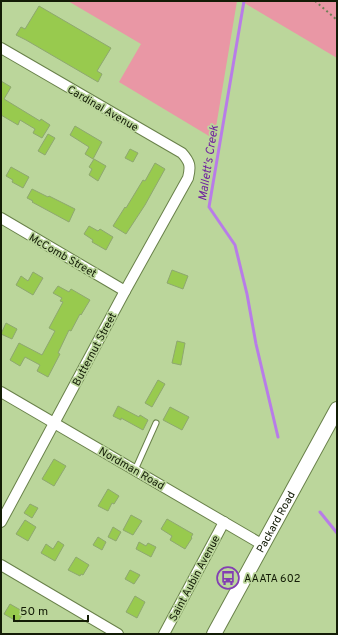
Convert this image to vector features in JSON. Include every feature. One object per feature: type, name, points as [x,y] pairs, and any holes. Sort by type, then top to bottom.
[{"type":"main road","name":"Packard Road","points":[[214,634],[337,410]]},
{"type":"street","name":"Cardinal Avenue","points":[[1,48],[182,153],[188,160],[190,168],[188,178]]},
{"type":"street","name":"Butternut Street","points":[[1,522],[125,291],[188,178]]},
{"type":"street","name":"McComb Street","points":[[1,218],[125,291]]},
{"type":"street","name":"Nordman Road","points":[[1,392],[263,545]]},
{"type":"street","name":"Saint Aubin Avenue","points":[[164,634],[224,522]]},
{"type":"street","points":[[1,565],[118,634]]},
{"type":"lane","points":[[135,470],[156,423]]},
{"type":"path","points":[[315,1],[337,20]]},
{"type":"shaded area","points":[[68,1],[237,1],[214,139],[119,82],[141,44]]},
{"type":"shaded area","points":[[241,1],[337,1],[337,58]]},
{"type":"building","points":[[39,6],[111,48],[97,71],[102,74],[98,82],[16,35],[21,27],[25,29]]},
{"type":"building","points":[[1,81],[11,87],[4,99],[40,121],[41,119],[50,125],[42,138],[33,133],[35,129],[20,120],[18,125],[1,115]]},
{"type":"building","points":[[75,126],[102,142],[93,159],[85,154],[89,147],[70,135]]},
{"type":"building","points":[[48,134],[55,138],[45,155],[38,151]]},
{"type":"building","points":[[130,149],[138,153],[133,162],[125,158]]},
{"type":"building","points":[[94,159],[106,166],[98,181],[89,175],[92,169],[89,167]]},
{"type":"building","points":[[155,163],[165,169],[145,205],[126,234],[113,226],[143,180],[145,181]]},
{"type":"building","points":[[11,167],[29,177],[23,188],[12,182],[13,180],[6,176]]},
{"type":"building","points":[[32,189],[75,209],[69,222],[27,198]]},
{"type":"building","points":[[89,226],[98,231],[100,229],[113,237],[106,250],[92,242],[93,240],[84,234]]},
{"type":"building","points":[[172,270],[188,276],[183,289],[167,283]]},
{"type":"building","points":[[33,272],[43,278],[33,295],[16,285],[21,276],[28,281]]},
{"type":"building","points":[[58,286],[69,292],[71,289],[90,300],[81,315],[80,314],[71,331],[69,330],[58,353],[60,354],[48,377],[37,371],[40,365],[25,357],[20,366],[10,360],[19,343],[42,355],[55,331],[49,328],[63,302],[60,301],[62,298],[53,293]]},
{"type":"building","points":[[6,323],[17,329],[12,339],[1,334]]},
{"type":"building","points":[[177,341],[185,343],[181,365],[172,363]]},
{"type":"building","points":[[158,380],[165,384],[152,407],[145,403]]},
{"type":"building","points":[[118,406],[148,420],[143,430],[121,418],[121,420],[113,416]]},
{"type":"building","points":[[170,407],[189,417],[182,430],[163,420]]},
{"type":"building","points":[[54,459],[66,466],[54,486],[42,479]]},
{"type":"building","points":[[108,489],[119,496],[114,504],[112,503],[108,511],[98,506]]},
{"type":"building","points":[[30,504],[38,508],[32,518],[24,513]]},
{"type":"building","points":[[131,515],[142,521],[133,535],[123,530]]},
{"type":"building","points":[[167,519],[193,534],[185,549],[170,540],[172,536],[161,529]]},
{"type":"building","points":[[25,520],[36,527],[28,541],[16,534]]},
{"type":"building","points":[[113,527],[121,532],[116,541],[108,537]]},
{"type":"building","points":[[98,537],[106,542],[102,550],[93,545]]},
{"type":"building","points":[[58,541],[64,545],[55,561],[41,553],[46,544],[53,549]]},
{"type":"building","points":[[139,542],[146,546],[148,543],[156,547],[151,557],[136,549]]},
{"type":"building","points":[[76,557],[89,565],[83,575],[81,574],[80,576],[68,570]]},
{"type":"building","points":[[130,570],[140,575],[134,584],[125,579]]},
{"type":"building","points":[[135,596],[145,602],[137,618],[126,612]]},
{"type":"building","points":[[10,604],[24,612],[18,622],[4,614]]},
{"type":"waterway","name":"Mallett's Creek","points":[[244,1],[209,207],[235,245],[278,437]]},
{"type":"waterway","name":"Mallett's Creek","points":[[320,512],[337,533]]},
{"type":"place","name":"AAATA 602","points":[[228,578]]}]
